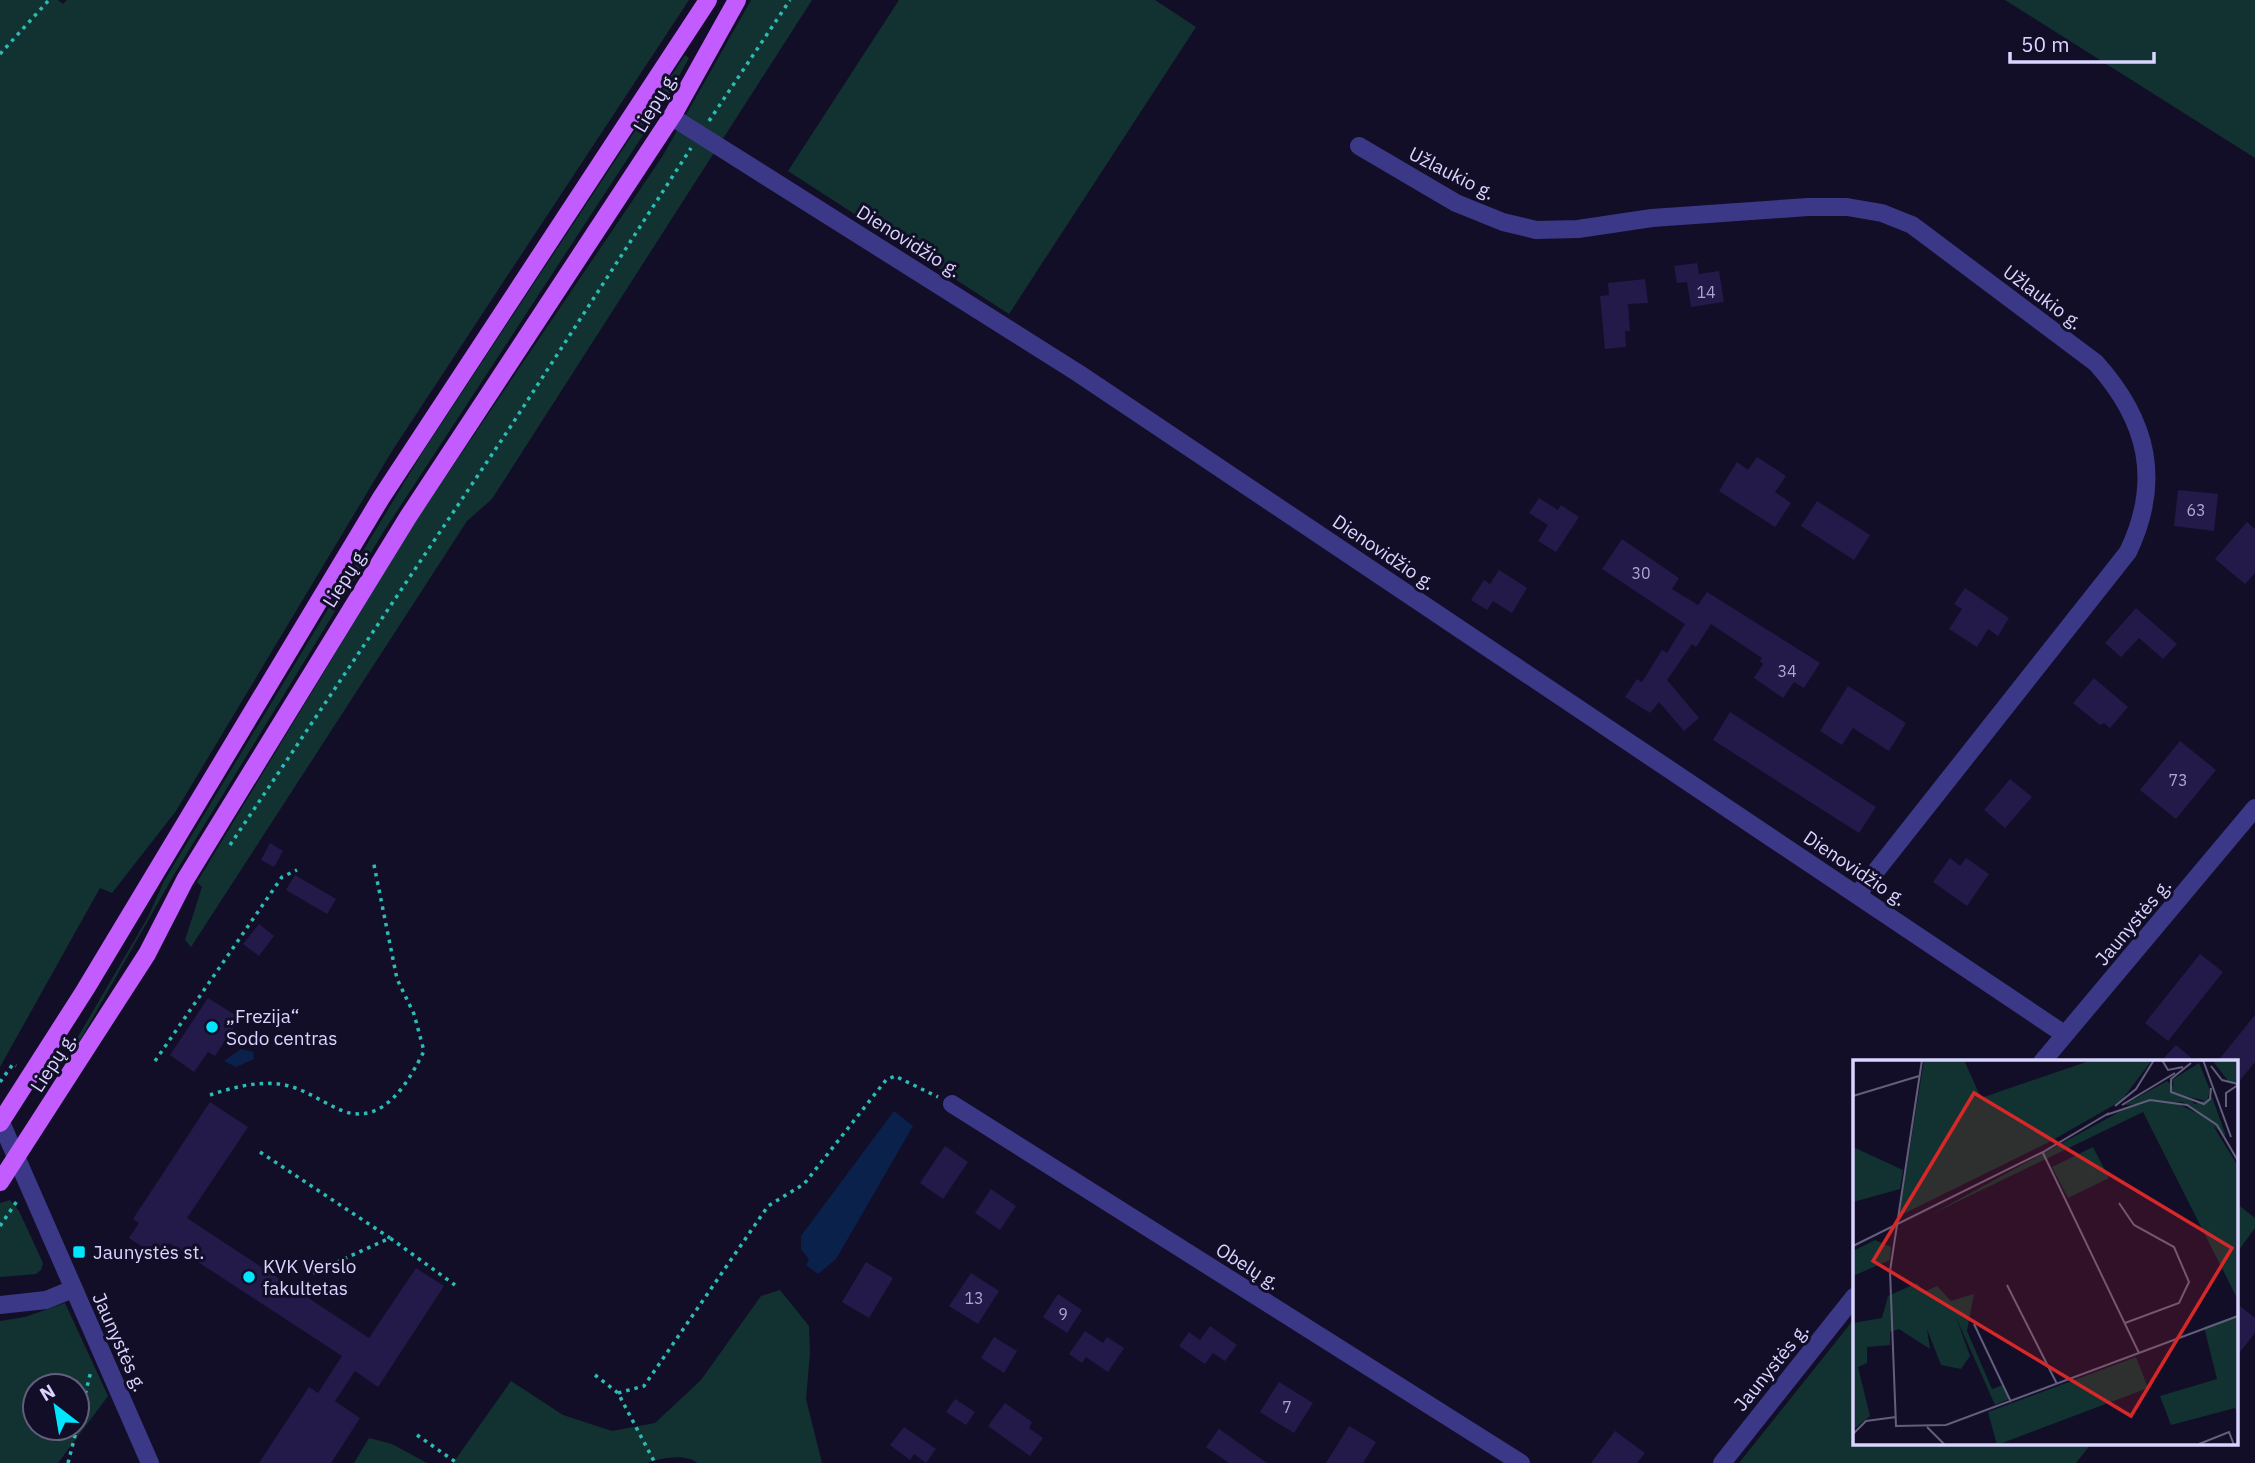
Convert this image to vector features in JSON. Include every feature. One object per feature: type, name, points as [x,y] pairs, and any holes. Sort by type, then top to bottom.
[{"type":"main road","name":"Liepų g.","points":[[0,1122],[92,979],[381,498],[708,0]]},
{"type":"main road","name":"Liepų g.","points":[[0,1182],[147,954],[184,880],[408,517],[672,117],[737,0]]},
{"type":"street","name":"Dienovidžio g.","points":[[672,117],[1079,373],[2064,1034]]},
{"type":"street","name":"Užlaukio g.","points":[[1359,146],[1456,203],[1503,222],[1536,230],[1578,229],[1652,218],[1808,207],[1847,207],[1882,213],[1922,232],[2096,363],[2114,383],[2134,416],[2146,467],[2147,495],[2138,531],[2128,552],[1857,895]]},
{"type":"street","name":"Jaunystės g.","points":[[2044,1060],[2255,808]]},
{"type":"street","name":"Obelų g.","points":[[952,1104],[1521,1463]]},
{"type":"street","name":"Jaunystės g.","points":[[0,1122],[150,1463]]},
{"type":"street","points":[[0,1305],[46,1300],[73,1289]]},
{"type":"street","name":"Jaunystės g.","points":[[1721,1463],[1853,1298]]},
{"type":"path","points":[[0,54],[49,0]]},
{"type":"path","points":[[225,853],[509,429],[790,0]]},
{"type":"path","points":[[210,1096],[241,1085],[288,1085],[344,1111],[361,1115],[381,1108],[408,1083],[424,1051],[414,1014],[397,979],[373,860]]},
{"type":"path","points":[[155,1061],[282,877],[297,870]]},
{"type":"path","points":[[0,1082],[13,1064]]},
{"type":"path","points":[[618,1393],[644,1386],[768,1206],[804,1184],[886,1080],[895,1076],[952,1104]]},
{"type":"path","points":[[260,1152],[390,1238],[455,1285]]},
{"type":"path","points":[[0,1226],[28,1184]]},
{"type":"path","points":[[313,1273],[390,1238]]},
{"type":"path","points":[[90,1372],[97,1343]]},
{"type":"path","points":[[595,1376],[618,1393],[655,1463]]},
{"type":"path","points":[[417,1435],[457,1463]]},
{"type":"path","points":[[68,1463],[73,1442]]},
{"type":"green space","points":[[0,0],[58,0],[63,4],[67,0],[689,0],[392,451],[176,811],[112,893],[100,888],[0,1067]]},
{"type":"green space","points":[[751,0],[812,0],[492,499],[467,521],[191,947],[185,940],[202,887],[197,882],[413,525],[662,157]]},
{"type":"green space","points":[[899,0],[1155,0],[1196,27],[1009,314],[788,171]]},
{"type":"green space","points":[[2005,0],[2255,0],[2255,158]]},
{"type":"green space","points":[[685,55],[689,58],[664,103],[384,531],[175,873],[75,1049],[72,1047],[148,917],[164,881],[422,453]]},
{"type":"green space","points":[[10,1200],[19,1211],[43,1263],[36,1274],[0,1277],[0,1203]]},
{"type":"green space","points":[[2238,1205],[2255,1218],[2255,1228],[2238,1251]]},
{"type":"green space","points":[[780,1290],[809,1326],[810,1353],[806,1399],[822,1463],[698,1463],[680,1457],[646,1463],[453,1463],[511,1381],[563,1415],[612,1431],[655,1423],[701,1380],[761,1296]]},
{"type":"green space","points":[[65,1303],[108,1396],[91,1419],[91,1372],[21,1372],[21,1442],[74,1442],[58,1463],[0,1463],[0,1321],[25,1317]]},
{"type":"green space","points":[[1853,1320],[1853,1446],[2089,1446],[2076,1463],[1739,1463]]},
{"type":"green space","points":[[369,1438],[392,1444],[427,1463],[354,1463]]},
{"type":"water","points":[[241,1049],[253,1052],[254,1059],[236,1067],[224,1061]]},
{"type":"water","points":[[894,1111],[913,1126],[836,1259],[818,1274],[806,1265],[809,1259],[801,1249],[801,1236]]},
{"type":"building","points":[[1697,263],[1699,274],[1719,271],[1724,302],[1691,307],[1687,282],[1677,283],[1674,266]]},
{"type":"building","points":[[1645,279],[1648,303],[1628,304],[1630,331],[1625,331],[1626,347],[1605,349],[1600,296],[1609,295],[1608,283]]},
{"type":"building","points":[[1757,457],[1786,476],[1775,492],[1791,503],[1775,527],[1719,491],[1737,462],[1748,470]]},
{"type":"building","points":[[2178,490],[2218,494],[2214,531],[2174,526]]},
{"type":"building","points":[[1539,498],[1558,510],[1561,505],[1579,517],[1556,552],[1538,541],[1548,525],[1529,513]]},
{"type":"building","points":[[1817,501],[1870,535],[1854,560],[1801,526]]},
{"type":"building","points":[[2247,522],[2255,529],[2255,573],[2245,584],[2215,559]]},
{"type":"building","points":[[1622,539],[1679,578],[1672,589],[1698,605],[1707,592],[1820,663],[1804,688],[1794,682],[1783,698],[1754,678],[1763,664],[1760,661],[1762,658],[1711,624],[1696,647],[1692,644],[1667,680],[1699,718],[1684,731],[1659,702],[1650,713],[1625,697],[1637,679],[1642,682],[1662,650],[1667,653],[1685,624],[1602,569]]},
{"type":"building","points":[[1499,570],[1527,588],[1512,613],[1493,601],[1487,610],[1471,600],[1484,580],[1490,584]]},
{"type":"building","points":[[1965,588],[2009,618],[1998,636],[1988,629],[1977,647],[1949,629],[1962,609],[1954,604]]},
{"type":"building","points":[[2136,608],[2177,644],[2163,659],[2139,638],[2121,657],[2105,643]]},
{"type":"building","points":[[2094,678],[2128,707],[2110,728],[2104,723],[2100,725],[2073,703]]},
{"type":"building","points":[[1848,686],[1906,723],[1889,751],[1853,728],[1842,745],[1820,731]]},
{"type":"building","points":[[1730,712],[1876,807],[1859,833],[1713,740]]},
{"type":"building","points":[[2180,741],[2216,770],[2176,819],[2140,790]]},
{"type":"building","points":[[2010,779],[2032,797],[2005,828],[1984,810]]},
{"type":"building","points":[[270,843],[283,851],[274,867],[261,860]]},
{"type":"building","points":[[1950,858],[1960,866],[1966,858],[1989,874],[1967,906],[1933,882]]},
{"type":"building","points":[[295,875],[336,899],[327,914],[286,890]]},
{"type":"building","points":[[259,924],[274,936],[259,956],[243,944]]},
{"type":"building","points":[[2200,954],[2223,972],[2168,1041],[2145,1023]]},
{"type":"building","name":"„Frezija“ Sodo centras","points":[[208,998],[240,1018],[215,1056],[208,1052],[194,1072],[170,1055]]},
{"type":"building","points":[[2255,1015],[2255,1062],[2238,1083],[2238,1060],[2219,1060]]},
{"type":"building","points":[[2176,1045],[2194,1060],[2162,1060]]},
{"type":"building","name":"KVK Verslo fakultetas","points":[[210,1102],[248,1127],[187,1218],[369,1338],[416,1268],[444,1286],[378,1387],[355,1371],[335,1401],[360,1418],[331,1463],[259,1463],[309,1387],[318,1393],[342,1356],[169,1243],[159,1258],[129,1238],[139,1223],[133,1219]]},
{"type":"building","points":[[945,1146],[968,1162],[943,1199],[920,1183]]},
{"type":"building","points":[[991,1189],[1016,1206],[1000,1230],[975,1213]]},
{"type":"building","points":[[866,1262],[893,1278],[869,1318],[842,1302]]},
{"type":"building","points":[[971,1273],[999,1291],[978,1324],[949,1306]]},
{"type":"building","points":[[1058,1294],[1082,1310],[1067,1333],[1043,1317]]},
{"type":"building","points":[[2238,1305],[2255,1318],[2255,1333],[2238,1354]]},
{"type":"building","points":[[1210,1326],[1237,1345],[1225,1361],[1213,1353],[1205,1364],[1179,1346],[1189,1332],[1200,1340]]},
{"type":"building","points":[[1085,1331],[1103,1343],[1107,1337],[1124,1348],[1108,1372],[1086,1357],[1082,1363],[1069,1354]]},
{"type":"building","points":[[994,1337],[1017,1351],[1004,1373],[981,1358]]},
{"type":"building","points":[[1279,1382],[1313,1403],[1294,1433],[1260,1412]]},
{"type":"building","points":[[955,1399],[975,1412],[966,1425],[946,1412]]},
{"type":"building","points":[[1005,1403],[1032,1422],[1029,1428],[1043,1438],[1030,1456],[988,1426]]},
{"type":"building","points":[[1349,1426],[1376,1442],[1363,1463],[1326,1463]]},
{"type":"building","points":[[904,1427],[936,1449],[926,1463],[914,1454],[910,1460],[890,1445]]},
{"type":"building","points":[[1219,1429],[1267,1463],[1229,1463],[1206,1447]]},
{"type":"building","points":[[1615,1431],[1645,1453],[1637,1463],[1591,1463]]},
{"type":"place","name":"„Frezija“ Sodo centras","points":[[212,1027]]},
{"type":"place","name":"Jaunystės st.","points":[[79,1252]]},
{"type":"place","name":"KVK Verslo fakultetas","points":[[249,1277]]}]
